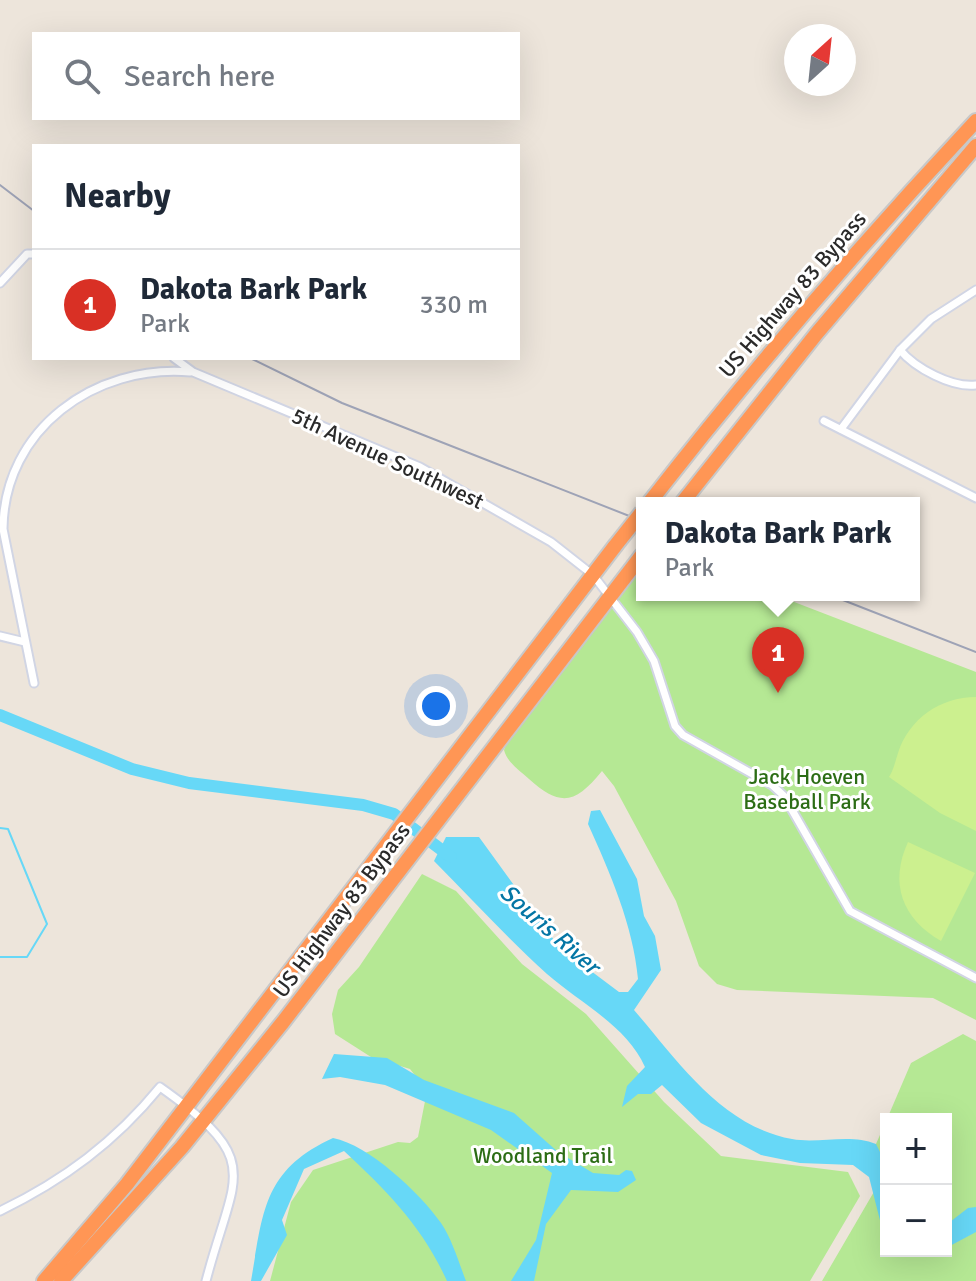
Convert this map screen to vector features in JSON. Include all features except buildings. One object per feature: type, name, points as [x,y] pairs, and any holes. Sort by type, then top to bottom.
[{"type":"highway","name":"US Highway 83 Bypass","points":[[654,497],[719,411],[791,327],[976,121]]},
{"type":"highway","name":"US Highway 83 Bypass","points":[[687,497],[817,333],[976,146]]},
{"type":"highway","name":"US Highway 83 Bypass","points":[[44,1281],[84,1236],[186,1107],[636,520]]},
{"type":"highway","name":"US Highway 83 Bypass","points":[[61,1281],[203,1122],[636,563]]},
{"type":"street","points":[[0,283],[27,254],[32,254]]},
{"type":"street","points":[[841,429],[900,350],[931,319],[976,290]]},
{"type":"street","points":[[900,350],[910,362],[952,382],[976,385]]},
{"type":"street","name":"5th Avenue Southwest","points":[[177,360],[193,372],[420,467],[528,526],[593,575]]},
{"type":"street","points":[[34,683],[3,529],[7,488],[25,449],[54,414],[97,387],[122,376],[193,372]]},
{"type":"street","points":[[824,421],[976,498]]},
{"type":"street","points":[[593,575],[649,650],[675,726],[694,744],[772,785],[784,796],[850,911],[976,978]]},
{"type":"street","points":[[0,636],[25,642]]},
{"type":"street","points":[[0,1211],[80,1166],[132,1120],[160,1087],[203,1122],[230,1152],[235,1175],[232,1200],[206,1281]]},
{"type":"green space","name":"Jack Hoeven Baseball Park","points":[[636,574],[636,601],[792,601],[976,672],[976,1020],[933,998],[737,990],[717,984],[699,966],[676,901],[614,786],[602,771],[584,790],[568,798],[559,798],[540,788],[517,769],[504,750]]},
{"type":"green space","points":[[976,697],[976,831],[940,813],[889,777],[903,741],[918,720],[950,701]]},
{"type":"green space","points":[[908,842],[975,873],[941,941],[917,922],[903,899],[900,872]]},
{"type":"green space","name":"Woodland Trail","points":[[422,874],[456,891],[522,964],[586,1014],[664,1102],[721,1156],[848,1172],[860,1196],[810,1281],[270,1281],[291,1202],[313,1170],[398,1142],[410,1143],[418,1137],[427,1091],[410,1069],[371,1057],[335,1034],[332,1014],[338,990],[359,967]]},
{"type":"green space","points":[[963,1034],[976,1041],[976,1281],[822,1281],[875,1190],[876,1144],[880,1135],[880,1257],[952,1257],[952,1113],[890,1113],[911,1063]]},
{"type":"water","points":[[600,810],[637,879],[644,916],[655,936],[661,970],[634,1010],[703,1089],[744,1121],[792,1139],[856,1139],[876,1144],[880,1152],[880,1220],[869,1177],[853,1165],[800,1163],[761,1155],[701,1123],[662,1085],[651,1094],[638,1094],[622,1107],[627,1086],[645,1067],[637,1052],[615,1027],[532,961],[434,861],[446,837],[479,837],[559,947],[619,992],[628,992],[638,979],[631,939],[612,880],[588,824],[591,811]]},
{"type":"water","points":[[334,1054],[387,1058],[424,1080],[514,1113],[558,1152],[593,1173],[619,1175],[626,1170],[632,1171],[636,1180],[618,1192],[571,1190],[546,1224],[534,1281],[511,1281],[536,1240],[552,1173],[491,1130],[385,1085],[340,1077],[322,1079]]},
{"type":"water","points":[[333,1138],[347,1142],[377,1160],[420,1198],[445,1229],[466,1281],[447,1281],[415,1226],[375,1180],[344,1151],[304,1169],[282,1220],[287,1235],[261,1281],[251,1281],[264,1214],[279,1179],[292,1164]]},
{"type":"water","points":[[976,1207],[976,1232],[952,1245],[952,1220],[968,1208]]},
{"type":"waterway","name":"Souris River","points":[[0,715],[132,769],[189,783],[363,805],[394,814],[451,857]]},
{"type":"waterway","points":[[0,828],[8,829],[47,924],[27,957],[0,957]]},
{"type":"railway","points":[[0,185],[32,209]]},
{"type":"railway","points":[[254,360],[342,403],[636,519]]},
{"type":"railway","points":[[845,601],[976,652]]},
{"type":"place","name":"Dakota Bark Park","points":[[778,693]]}]
